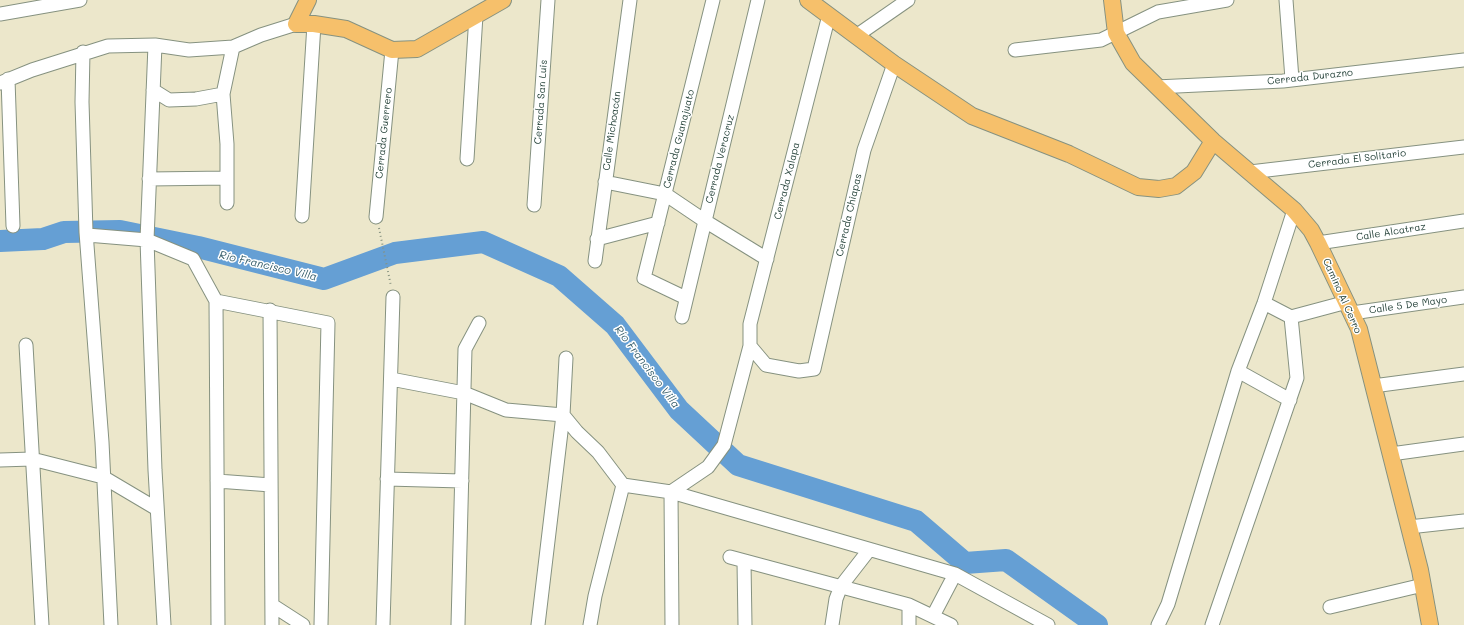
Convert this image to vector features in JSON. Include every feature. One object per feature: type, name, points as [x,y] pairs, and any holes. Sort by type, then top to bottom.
[{"type":"main road","points":[[308,0],[296,24],[314,24],[346,29],[392,50],[417,49],[503,0]]},
{"type":"main road","points":[[808,0],[894,64],[972,116],[1070,154],[1138,187],[1159,189],[1176,186],[1194,172],[1213,142]]},
{"type":"main road","points":[[1112,0],[1116,34]]},
{"type":"main road","name":"Camino Al Cerro","points":[[1116,34],[1133,63],[1156,87],[1213,142],[1294,210],[1311,230],[1318,243],[1359,329],[1423,585],[1430,625]]},
{"type":"street","points":[[0,14],[80,0]]},
{"type":"street","name":"Cerrada San Luis","points":[[534,205],[548,0]]},
{"type":"street","name":"Calle Michoacán","points":[[594,261],[630,0]]},
{"type":"street","name":"Cerrada Guanajuato","points":[[686,298],[644,278],[713,0]]},
{"type":"street","name":"Cerrada Veracruz","points":[[682,317],[758,0]]},
{"type":"street","points":[[856,36],[908,0]]},
{"type":"street","points":[[1015,50],[1102,40],[1158,12],[1227,0]]},
{"type":"street","points":[[1286,0],[1292,79]]},
{"type":"street","points":[[467,159],[476,15]]},
{"type":"street","name":"Cerrada Xalapa","points":[[671,492],[708,467],[724,445],[750,346],[750,324],[829,16]]},
{"type":"street","points":[[13,226],[4,81],[83,52],[108,46],[155,45],[189,50],[233,47],[261,35],[296,24]]},
{"type":"street","points":[[302,216],[314,24]]},
{"type":"street","points":[[155,45],[147,240],[157,509],[164,625]]},
{"type":"street","points":[[227,203],[223,94],[233,47]]},
{"type":"street","name":"Cerrada Guerrero","points":[[376,217],[392,50]]},
{"type":"street","points":[[83,52],[82,102],[86,235],[103,477],[111,625]]},
{"type":"street","name":"Cerrada Durazno","points":[[1156,87],[1292,79],[1464,60]]},
{"type":"street","name":"Cerrada Chiapas","points":[[750,346],[766,365],[799,371],[814,369],[864,150],[894,64]]},
{"type":"street","points":[[153,90],[169,100],[196,99],[223,94]]},
{"type":"street","name":"Cerrada El Solitario","points":[[1250,172],[1464,147]]},
{"type":"street","points":[[149,179],[227,178]]},
{"type":"street","points":[[605,182],[665,194],[705,221],[767,259]]},
{"type":"street","points":[[1158,625],[1168,604],[1238,371],[1264,303],[1294,210]]},
{"type":"street","name":"Calle Alcatraz","points":[[1318,243],[1464,221]]},
{"type":"street","points":[[598,239],[658,223]]},
{"type":"street","points":[[86,235],[147,240],[193,259],[216,301],[218,625]]},
{"type":"street","points":[[383,625],[393,297]]},
{"type":"street","name":"Calle 5 De Mayo","points":[[1291,317],[1349,308],[1464,297]]},
{"type":"street","points":[[216,301],[328,322],[321,625]]},
{"type":"street","points":[[1212,625],[1297,378],[1291,317],[1264,303]]},
{"type":"street","points":[[270,310],[272,625]]},
{"type":"street","points":[[458,625],[465,349],[479,323]]},
{"type":"street","points":[[26,345],[42,625]]},
{"type":"street","points":[[538,625],[563,415],[566,358]]},
{"type":"street","points":[[1238,371],[1290,400]]},
{"type":"street","points":[[1373,386],[1464,374]]},
{"type":"street","points":[[391,379],[464,393],[506,410],[563,415],[577,432],[598,452],[623,485],[671,492],[869,550],[909,559],[955,574],[1048,625]]},
{"type":"street","points":[[1391,454],[1464,444]]},
{"type":"street","points":[[0,460],[32,459],[103,477],[157,509]]},
{"type":"street","points":[[387,479],[462,482]]},
{"type":"street","points":[[217,481],[271,484]]},
{"type":"street","points":[[590,625],[595,596],[623,485]]},
{"type":"street","points":[[671,492],[672,625]]},
{"type":"street","points":[[1409,527],[1464,521]]},
{"type":"street","points":[[832,625],[836,599],[841,586],[869,550]]},
{"type":"street","points":[[730,558],[908,604],[951,625]]},
{"type":"street","points":[[744,562],[745,625]]},
{"type":"street","points":[[933,616],[955,574]]},
{"type":"street","points":[[1330,607],[1423,585]]},
{"type":"street","points":[[908,604],[909,625]]},
{"type":"street","points":[[272,605],[303,625]]},
{"type":"path","points":[[376,217],[393,297]]},
{"type":"waterway","name":"Río Francisco Villa","points":[[0,241],[43,239],[64,232],[120,231],[198,247],[324,279],[395,253],[483,242],[559,276],[615,325],[679,410],[738,465],[916,521],[965,563],[1006,560],[1097,625]]}]
